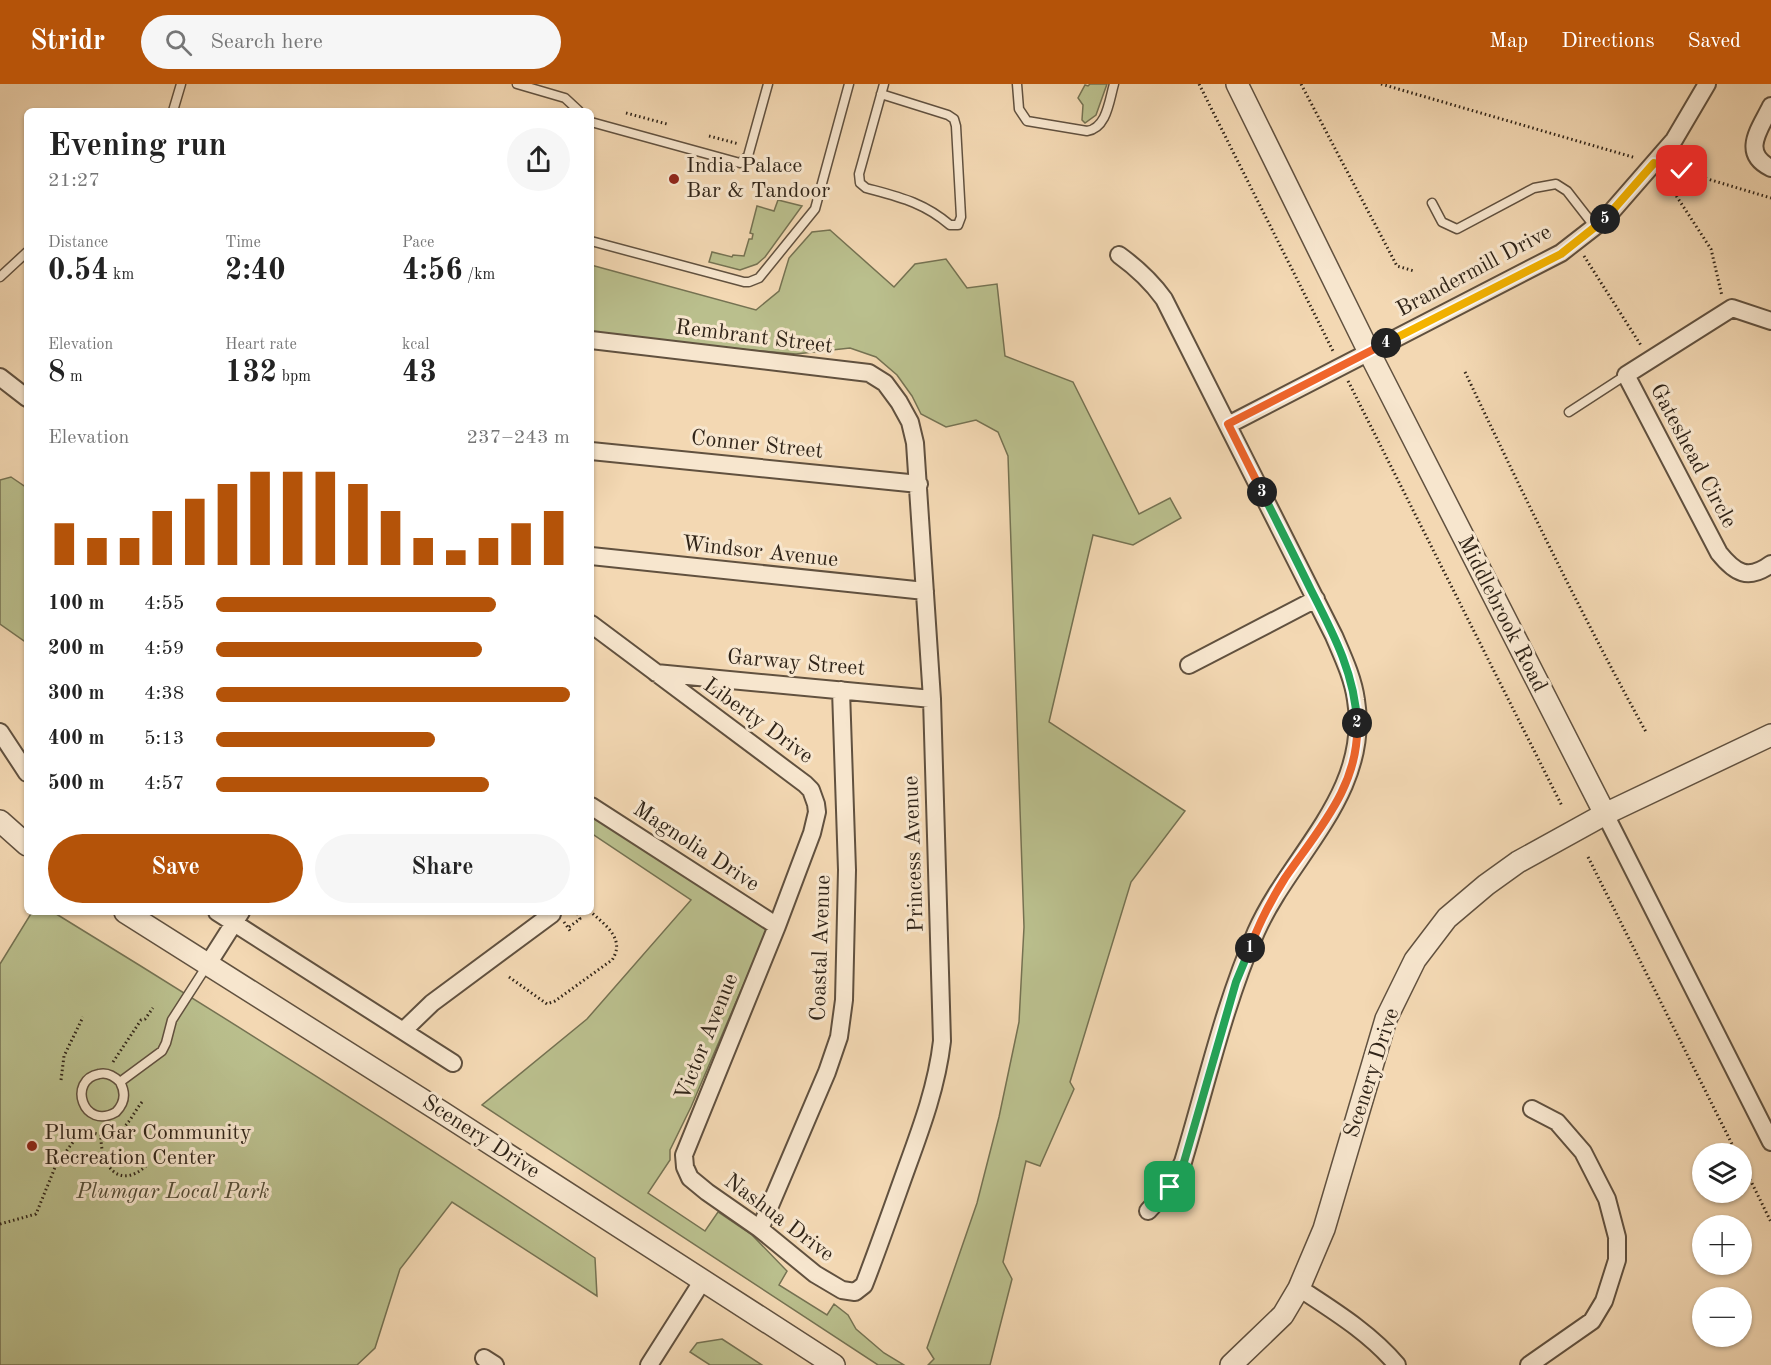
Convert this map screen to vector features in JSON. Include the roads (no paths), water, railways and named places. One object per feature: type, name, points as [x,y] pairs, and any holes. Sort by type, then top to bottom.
[{"type":"street","name":"Middlebrook Road","points":[[1236,84],[1369,352],[1771,1142]]},
{"type":"street","name":"Brandermill Drive","points":[[1228,424],[1561,254],[1606,219],[1674,140],[1707,84]]},
{"type":"street","points":[[1771,106],[1754,140],[1754,153],[1759,162],[1771,168]]},
{"type":"street","points":[[1119,255],[1141,271],[1164,299],[1228,424],[1348,668],[1356,701],[1357,728],[1355,753],[1347,783],[1335,807],[1269,905],[1236,982],[1184,1162],[1170,1187],[1148,1212]]},
{"type":"street","name":"Gateshead Circle","points":[[1771,321],[1732,308],[1626,375],[1719,553],[1731,568],[1746,574],[1762,571],[1771,564]]},
{"type":"street","name":"Rembrant Street","points":[[594,340],[869,374],[885,383],[899,402]]},
{"type":"street","points":[[0,377],[24,396]]},
{"type":"street","name":"Princess Avenue","points":[[855,1292],[864,1285],[918,1136],[940,1065],[942,1041],[932,699],[919,484],[910,422],[899,402]]},
{"type":"street","name":"Conner Street","points":[[594,451],[919,484]]},
{"type":"street","name":"Windsor Avenue","points":[[594,556],[925,591]]},
{"type":"street","points":[[1189,664],[1316,600]]},
{"type":"street","name":"Liberty Drive","points":[[594,626],[805,784],[814,796],[817,812],[812,833],[777,926]]},
{"type":"street","name":"Garway Street","points":[[655,673],[932,699]]},
{"type":"street","name":"Coastal Avenue","points":[[760,1229],[827,1072],[839,1037],[844,1000],[847,870],[841,690]]},
{"type":"street","points":[[0,732],[24,768]]},
{"type":"street","name":"Scenery Drive","points":[[1231,1365],[1283,1315],[1299,1288],[1324,1229],[1386,1019],[1415,960],[1447,918],[1518,862],[1605,814],[1771,735]]},
{"type":"street","name":"Magnolia Drive","points":[[594,808],[777,926]]},
{"type":"street","points":[[0,821],[24,843]]},
{"type":"street","name":"Scenery Drive","points":[[130,915],[834,1365]]},
{"type":"street","points":[[402,1031],[432,1003],[551,915]]},
{"type":"street","points":[[208,964],[237,917],[402,1031],[453,1063]]},
{"type":"street","name":"Victor Avenue","points":[[685,1167],[684,1155],[690,1138],[777,926]]},
{"type":"street","points":[[1529,1365],[1592,1321],[1604,1301],[1617,1260],[1617,1237],[1607,1199],[1583,1152],[1557,1122],[1532,1109]]},
{"type":"street","name":"Nashua Drive","points":[[685,1167],[690,1178],[707,1192],[760,1229],[815,1274],[842,1290],[855,1292]]},
{"type":"street","points":[[649,1365],[703,1280]]},
{"type":"street","points":[[1299,1288],[1345,1318],[1384,1350],[1396,1365]]},
{"type":"lane","points":[[174,108],[181,84]]},
{"type":"lane","points":[[517,84],[565,98],[576,108]]},
{"type":"lane","points":[[594,123],[736,163],[746,159],[768,84]]},
{"type":"lane","points":[[594,242],[744,282],[759,278],[815,209],[849,84]]},
{"type":"lane","points":[[881,94],[948,115],[954,119],[961,222],[958,225],[952,226],[920,204],[866,188],[860,183],[859,174],[881,94],[884,84]]},
{"type":"lane","points":[[1017,84],[1019,109],[1027,122],[1087,131],[1096,129],[1102,122],[1114,84]]},
{"type":"lane","points":[[1432,203],[1442,222],[1456,229],[1534,188],[1556,184],[1567,191],[1595,227]]},
{"type":"lane","points":[[0,277],[24,255]]},
{"type":"lane","points":[[1569,412],[1626,375]]},
{"type":"lane","points":[[120,1082],[162,1051],[172,1020],[208,964]]},
{"type":"lane","points":[[106,1073],[120,1082],[124,1098],[116,1112],[102,1116],[86,1109],[81,1096],[88,1079],[96,1074],[106,1073]]},
{"type":"place","name":"India Palace Bar & Tandoor","points":[[674,179]]},
{"type":"place","name":"Plum Gar Community Recreation Center","points":[[32,1146]]},
{"type":"park label","name":"Plumgar Local Park","points":[[173,1192]]}]
